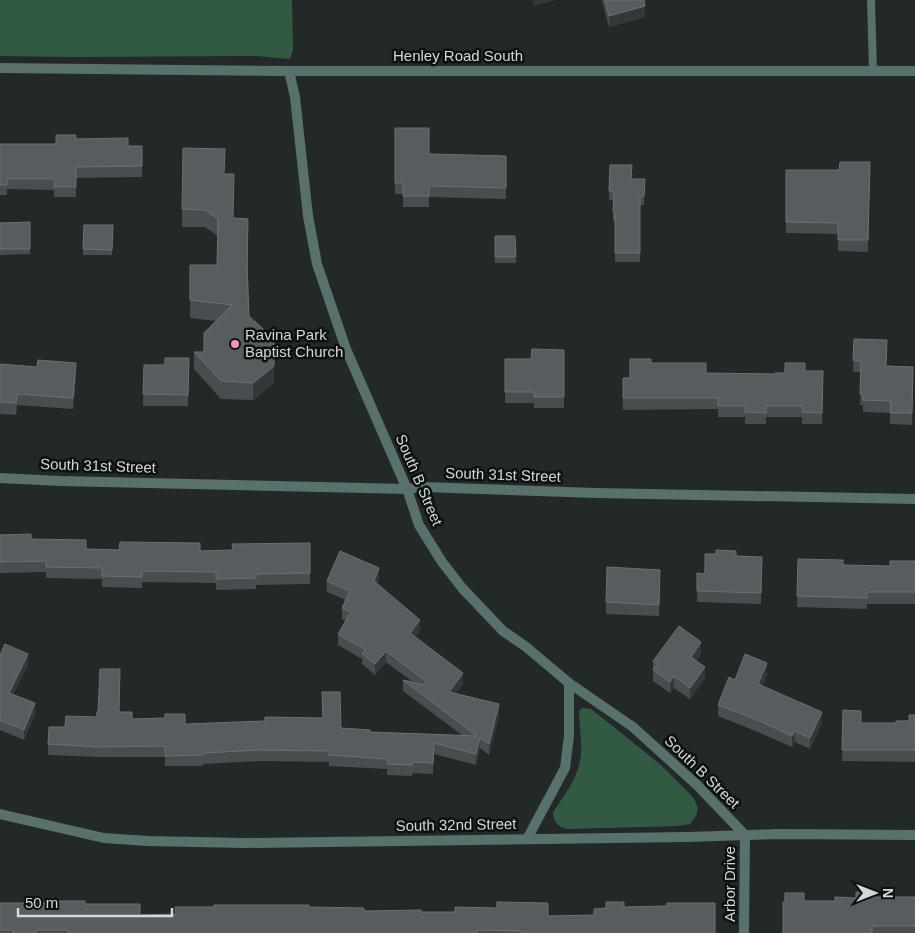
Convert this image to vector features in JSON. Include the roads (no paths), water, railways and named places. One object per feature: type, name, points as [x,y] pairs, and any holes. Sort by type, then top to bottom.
[{"type":"street","name":"Henley Road South","points":[[0,68],[915,71]]},
{"type":"street","name":"South B Street","points":[[289,70],[295,97],[308,216],[318,264],[346,349],[407,489],[419,525],[442,562],[463,589],[503,631],[525,646],[569,683],[633,727],[697,785],[745,835]]},
{"type":"street","name":"South 31st Street","points":[[0,478],[407,489],[423,487],[606,493],[915,499]]},
{"type":"street","points":[[527,839],[565,768],[569,736],[569,683]]},
{"type":"street","name":"South 32nd Street","points":[[0,814],[104,838],[146,841],[245,843],[781,834],[915,835]]},
{"type":"street","name":"Arbor Drive","points":[[744,933],[745,835]]},
{"type":"lane","points":[[870,0],[873,71]]},
{"type":"place","name":"Ravina Park Baptist Church","points":[[235,344]]}]
